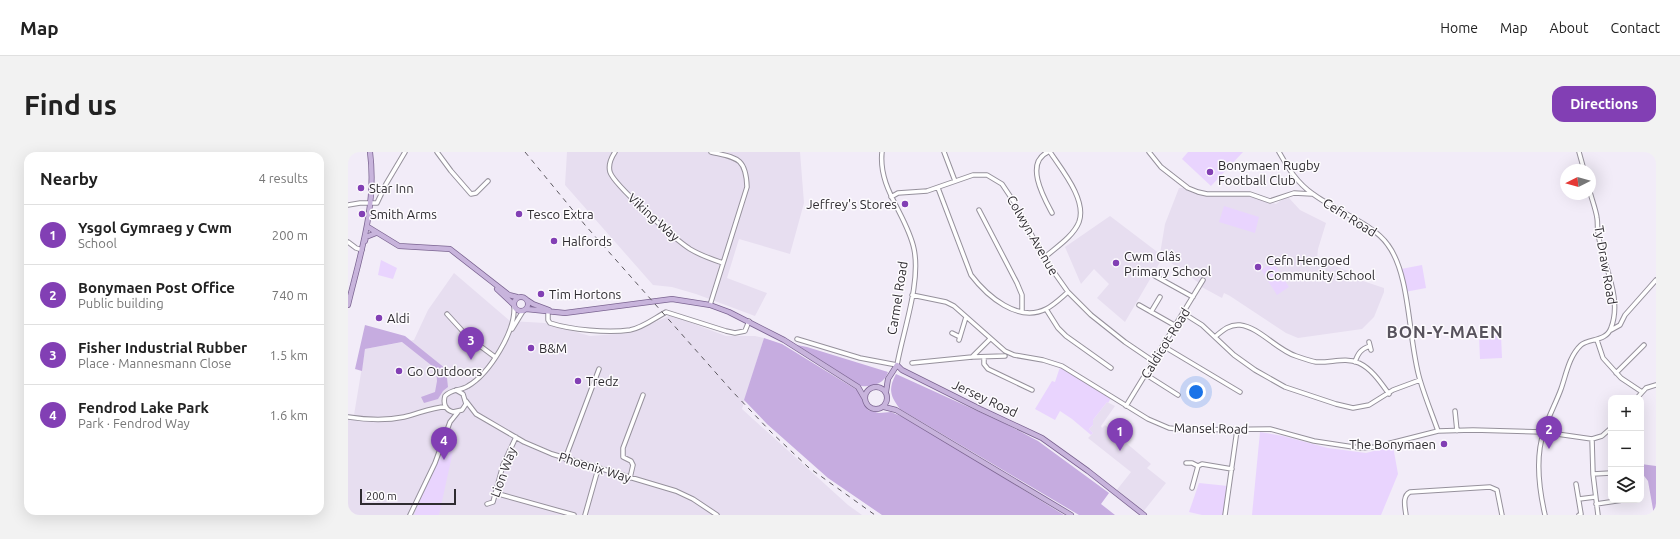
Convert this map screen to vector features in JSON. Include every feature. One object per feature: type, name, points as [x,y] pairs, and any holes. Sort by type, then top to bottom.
[{"type":"main road","points":[[364,244],[368,227],[372,186],[370,152]]},
{"type":"main road","points":[[368,227],[395,244],[403,247],[450,249],[491,283],[519,311],[577,311],[672,299],[710,305],[749,321],[784,340],[858,387],[870,389],[877,387],[884,389],[888,399],[896,410]]},
{"type":"main road","points":[[348,305],[366,238],[376,232]]},
{"type":"main road","points":[[491,283],[508,295],[517,297],[523,296],[527,300],[547,311]]},
{"type":"main road","points":[[514,305],[517,297]]},
{"type":"main road","points":[[524,310],[528,304],[527,300]]},
{"type":"main road","name":"Carmel Road","points":[[877,387],[888,379],[897,365]]},
{"type":"main road","name":"Jersey Road","points":[[897,365],[902,370],[947,393],[1042,438],[1088,471],[1144,515]]},
{"type":"main road","name":"Carmel Road","points":[[886,392],[888,379]]},
{"type":"main road","points":[[858,387],[868,405],[874,409],[884,407],[896,410],[1071,515]]},
{"type":"main road","points":[[865,399],[870,389]]},
{"type":"main road","points":[[884,407],[888,399]]},
{"type":"street","points":[[348,205],[377,203],[386,184],[405,152]]},
{"type":"street","points":[[437,152],[451,171],[472,194],[476,193],[488,181]]},
{"type":"street","name":"Viking Way","points":[[615,152],[610,159],[610,172],[618,184],[661,226],[688,248],[702,256],[724,263]]},
{"type":"street","points":[[710,305],[747,187],[747,179],[740,161],[736,158],[711,152]]},
{"type":"street","name":"Carmel Road","points":[[882,152],[881,160],[883,176],[891,197],[908,230],[914,248],[916,266],[912,295],[897,365]]},
{"type":"street","points":[[944,152],[955,182]]},
{"type":"street","points":[[1044,258],[1069,236],[1078,223],[1080,214],[1080,204],[1077,196],[1049,152],[1040,158],[1037,170],[1039,184],[1052,213]]},
{"type":"street","points":[[1149,152],[1161,167],[1188,188],[1198,192],[1207,194],[1250,194],[1270,201],[1294,193],[1313,194]]},
{"type":"street","name":"Cefn Road","points":[[1279,152],[1296,179],[1313,194],[1374,231],[1388,244],[1398,261],[1404,289],[1411,339],[1420,380],[1438,431]]},
{"type":"street","points":[[1579,152],[1582,164]]},
{"type":"street","name":"Colwyn Avenue","points":[[891,197],[898,193],[927,191],[973,175],[987,175],[1002,184],[1014,202],[1044,258],[1068,292],[1091,315],[1125,342],[1153,361]]},
{"type":"street","points":[[938,188],[971,275],[1001,304],[1011,309],[1030,313],[1046,309],[1068,292]]},
{"type":"street","name":"Ty Draw Road","points":[[1592,200],[1597,217],[1598,233],[1615,301],[1614,320],[1611,330]]},
{"type":"street","points":[[980,210],[1022,295],[1022,312]]},
{"type":"street","points":[[348,242],[356,248],[362,250]]},
{"type":"street","points":[[1155,276],[1193,297]]},
{"type":"street","name":"Caldicot Road","points":[[1126,406],[1204,280]]},
{"type":"street","points":[[1545,515],[1539,474],[1539,458],[1543,432],[1558,397],[1571,358],[1582,344],[1597,340],[1620,325],[1625,315],[1656,280]]},
{"type":"street","name":"Mansel Road","points":[[912,295],[946,302],[954,306],[1001,349],[1014,355],[1043,360],[1062,366],[1148,419],[1169,428],[1188,430],[1270,429],[1314,440],[1360,448],[1375,447],[1438,431],[1457,430],[1543,432],[1592,439]]},
{"type":"street","points":[[1151,312],[1160,297]]},
{"type":"street","points":[[507,336],[514,318],[514,305]]},
{"type":"street","points":[[1139,305],[1176,326]]},
{"type":"street","points":[[1046,309],[1058,328],[1066,336],[1111,368]]},
{"type":"street","points":[[435,407],[449,392],[468,386],[483,373],[495,358],[524,310]]},
{"type":"street","points":[[547,311],[550,323],[591,331],[630,330],[641,326],[666,312],[726,332],[735,333],[745,331],[749,321]]},
{"type":"street","points":[[1183,313],[1216,336],[1234,355],[1255,370],[1285,387],[1336,404],[1353,408],[1364,407],[1388,394],[1420,380]]},
{"type":"street","points":[[447,314],[468,337],[495,358]]},
{"type":"street","points":[[952,333],[959,338],[966,317]]},
{"type":"street","points":[[1216,336],[1225,328],[1240,325],[1255,331],[1294,356],[1316,362],[1348,360],[1355,362],[1368,369],[1378,379],[1388,394]]},
{"type":"street","name":"Jersey Road","points":[[797,339],[860,358],[897,365]]},
{"type":"street","points":[[972,357],[990,339]]},
{"type":"street","points":[[1597,340],[1603,358],[1621,378],[1642,392]]},
{"type":"street","points":[[1616,373],[1644,345]]},
{"type":"street","points":[[1163,346],[1240,392]]},
{"type":"street","points":[[1355,362],[1359,353],[1363,349],[1370,346]]},
{"type":"street","points":[[912,363],[972,357],[1005,356]]},
{"type":"street","points":[[984,357],[984,364],[988,369],[1032,390]]},
{"type":"street","points":[[565,459],[599,369]]},
{"type":"street","points":[[1145,374],[1178,395]]},
{"type":"street","points":[[1640,395],[1651,386],[1656,385]]},
{"type":"street","points":[[410,515],[435,463],[450,422],[460,411],[466,401],[465,396],[468,386]]},
{"type":"street","points":[[456,390],[465,396]]},
{"type":"street","points":[[630,478],[633,465],[631,461],[623,457],[622,448],[644,395]]},
{"type":"street","points":[[444,398],[450,422]]},
{"type":"street","name":"Phoenix Way","points":[[466,401],[476,414]]},
{"type":"street","points":[[348,417],[369,420],[387,420],[404,417],[435,407],[446,408],[451,412],[460,411]]},
{"type":"street","name":"Phoenix Way","points":[[460,411],[476,414],[516,437],[565,459],[676,491],[693,499],[717,515]]},
{"type":"street","points":[[1455,411],[1457,430]]},
{"type":"street","points":[[1225,515],[1237,430]]},
{"type":"street","points":[[1598,515],[1593,474],[1592,439],[1602,436],[1608,431]]},
{"type":"street","name":"Lion Way","points":[[487,504],[491,503],[495,494],[503,465],[516,437]]},
{"type":"street","points":[[1186,463],[1192,463],[1198,466],[1202,464],[1232,469]]},
{"type":"street","points":[[1192,488],[1198,466]]},
{"type":"street","points":[[585,515],[598,469]]},
{"type":"street","points":[[1593,474],[1608,473]]},
{"type":"street","points":[[1576,484],[1582,514],[1579,515]]},
{"type":"street","points":[[1406,515],[1405,497],[1408,492],[1490,487],[1497,490],[1502,515]]},
{"type":"street","points":[[495,494],[574,515]]},
{"type":"street","points":[[1579,499],[1595,497]]},
{"type":"street","points":[[1596,504],[1608,502]]},
{"type":"shaded area","points":[[567,152],[800,152],[804,203],[790,254],[739,239],[727,278],[767,293],[755,316],[696,294],[672,287],[653,285],[565,185]]},
{"type":"shaded area","name":"Bonymaen Rugby Football Club","points":[[1188,152],[1243,152],[1211,186],[1182,159]]},
{"type":"shaded area","name":"Cefn Hengoed Community School","points":[[1179,188],[1184,188],[1194,193],[1208,196],[1251,197],[1276,204],[1286,197],[1289,198],[1300,210],[1326,223],[1318,249],[1317,259],[1361,276],[1360,280],[1384,288],[1384,292],[1374,317],[1362,329],[1298,338],[1286,333],[1230,296],[1224,293],[1222,298],[1198,285],[1199,283],[1163,257],[1125,322],[1097,298],[1109,284],[1094,269],[1081,284],[1065,247],[1110,216],[1160,254],[1165,224]]},
{"type":"shaded area","points":[[1224,206],[1259,217],[1255,233],[1219,222]]},
{"type":"shaded area","points":[[381,260],[397,268],[393,279],[378,275]]},
{"type":"shaded area","points":[[1273,262],[1289,287],[1277,295],[1261,270]]},
{"type":"shaded area","points":[[1422,265],[1426,288],[1405,292],[1401,269]]},
{"type":"shaded area","points":[[454,273],[510,321],[545,323],[590,336],[630,333],[669,316],[673,316],[726,336],[755,336],[764,338],[742,409],[848,505],[862,515],[348,515],[348,414],[354,415],[365,349],[414,340],[428,310]]},
{"type":"shaded area","points":[[365,325],[405,336],[446,369],[448,387],[443,391],[438,399],[424,403],[421,397],[435,392],[437,381],[436,369],[402,342],[365,349],[362,371],[355,369]]},
{"type":"shaded area","points":[[1501,335],[1502,358],[1480,359],[1479,336]]},
{"type":"shaded area","points":[[764,338],[782,344],[857,390],[868,410],[879,413],[891,412],[903,417],[1064,515],[882,515],[828,478],[767,424],[744,400]]},
{"type":"shaded area","points":[[797,345],[888,372],[884,379],[878,384],[861,386]]},
{"type":"shaded area","points":[[1060,367],[1070,371],[1111,398],[1093,420],[1093,425],[1089,429],[1093,433],[1091,435],[1060,411],[1055,420],[1035,409],[1052,381],[1055,382]]},
{"type":"shaded area","points":[[896,374],[1006,424],[1038,441],[1109,493],[1101,504],[1115,515],[1079,515],[900,409],[891,392],[893,379]]},
{"type":"shaded area","points":[[1107,402],[1115,406],[1101,426],[1102,428],[1105,425],[1151,464],[1147,468],[1166,483],[1143,512],[1116,491],[1131,472],[1088,438],[1093,433],[1089,429],[1093,425],[1093,420]]},
{"type":"shaded area","points":[[1260,432],[1283,436],[1328,448],[1366,453],[1393,446],[1398,474],[1381,515],[1252,515]]},
{"type":"shaded area","points":[[447,438],[455,442],[439,515],[414,515],[419,500],[431,478]]},
{"type":"shaded area","points":[[1644,464],[1656,466],[1656,515],[1654,515],[1648,481],[1644,476]]},
{"type":"shaded area","points":[[1199,483],[1228,486],[1224,515],[1202,515],[1189,512]]},
{"type":"railway","points":[[525,152],[585,225],[732,391],[771,432],[808,467],[875,515]]},
{"type":"place","name":"Bonymaen Rugby Football Club","points":[[1210,172]]},
{"type":"place","name":"Star Inn","points":[[361,188]]},
{"type":"place","name":"Jeffrey's Stores","points":[[905,204]]},
{"type":"place","name":"Smith Arms","points":[[362,214]]},
{"type":"place","name":"Tesco Extra","points":[[519,214]]},
{"type":"place","name":"Halfords","points":[[554,241]]},
{"type":"place","name":"Cwm Glâs Primary School","points":[[1116,263]]},
{"type":"place","name":"Cefn Hengoed Community School","points":[[1258,267]]},
{"type":"place","name":"Tim Hortons","points":[[541,294]]},
{"type":"place","name":"Aldi","points":[[379,318]]},
{"type":"place","name":"B&M","points":[[531,348]]},
{"type":"place","name":"Fisher Industrial Rubber","points":[[471,360]]},
{"type":"place","name":"Go Outdoors","points":[[399,371]]},
{"type":"place","name":"Tredz","points":[[578,381]]},
{"type":"place","name":"The Bonymaen","points":[[1444,444]]},
{"type":"place","name":"Bonymaen Post Office","points":[[1549,449]]},
{"type":"place","name":"Ysgol Gymraeg y Cwm","points":[[1120,451]]},
{"type":"place","name":"Fendrod Lake Park","points":[[444,460]]},
{"type":"district","name":"BON-Y-MAEN","points":[[1445,332]]}]
